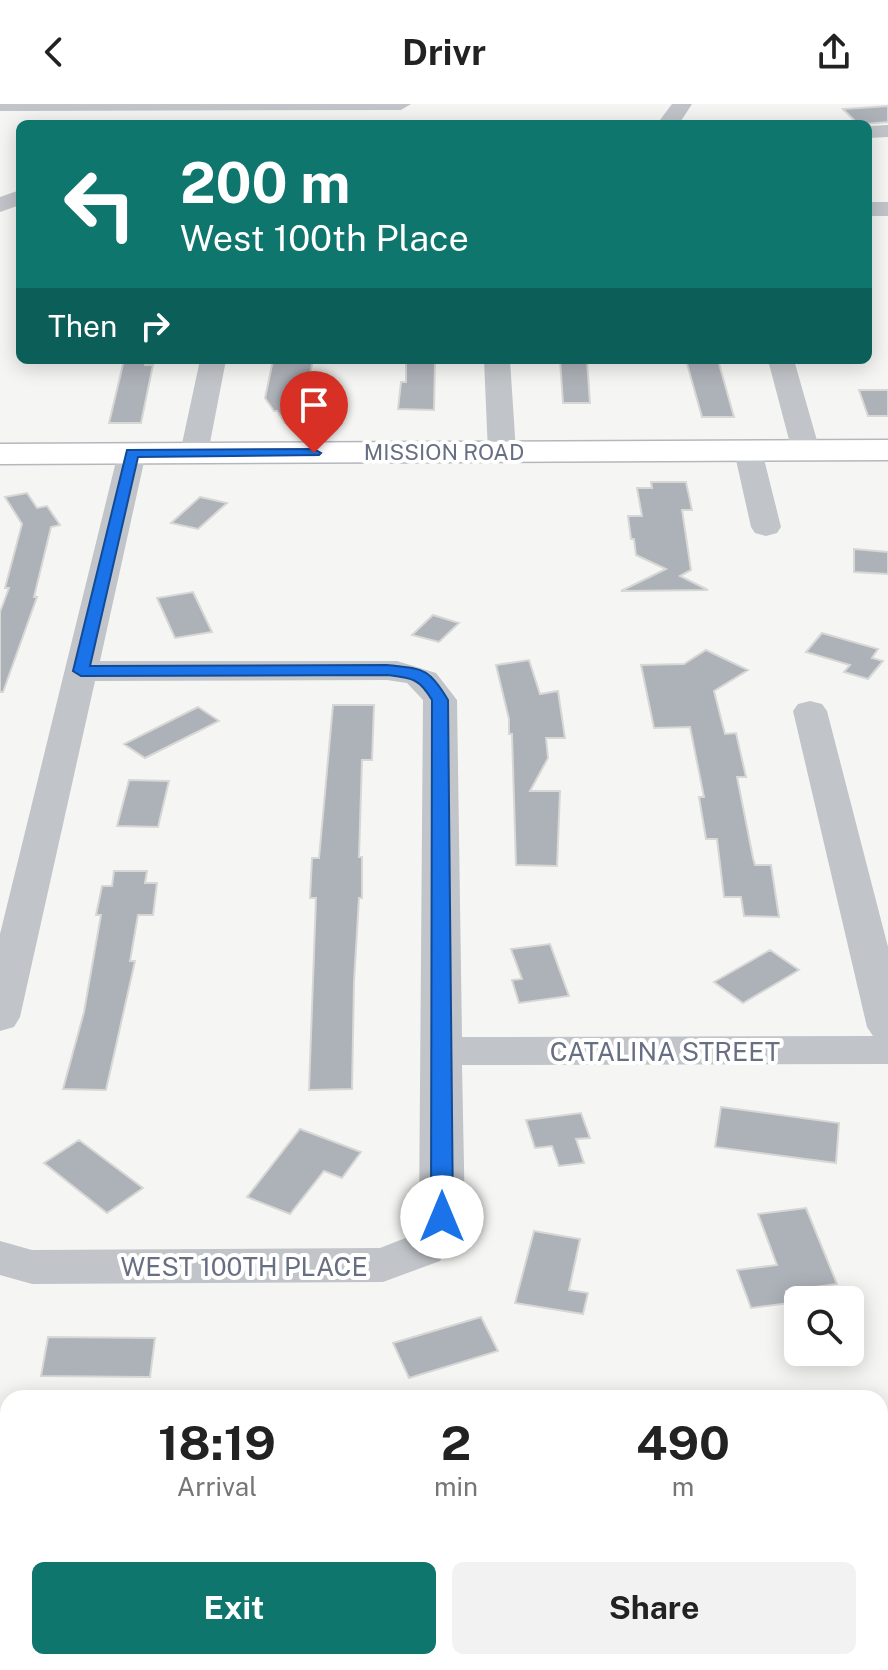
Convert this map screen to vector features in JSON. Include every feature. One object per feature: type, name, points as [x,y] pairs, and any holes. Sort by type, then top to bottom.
[{"type":"main road","name":"MISSION ROAD","points":[[0,454],[888,450]]},
{"type":"street","points":[[0,105],[401,104]]},
{"type":"street","points":[[194,453],[212,364]]},
{"type":"street","points":[[497,364],[502,452]]},
{"type":"street","points":[[782,364],[806,451]]},
{"type":"street","points":[[748,451],[766,527]]},
{"type":"street","points":[[0,1017],[132,453]]},
{"type":"street","name":"WEST 100TH PLACE","points":[[0,1258],[32,1267],[383,1265],[424,1249],[442,1217],[440,700],[428,680],[410,673],[387,670],[81,671]]},
{"type":"street","points":[[810,711],[888,1027]]},
{"type":"street","name":"CATALINA STREET","points":[[442,1051],[888,1050]]},
{"type":"building","points":[[888,106],[888,122],[854,120],[843,109]]},
{"type":"building","points":[[123,364],[153,365],[141,423],[109,423]]},
{"type":"building","points":[[272,364],[312,364],[307,389],[327,416],[285,423],[265,398]]},
{"type":"building","points":[[406,364],[435,364],[434,410],[398,409],[401,382],[406,382]]},
{"type":"building","points":[[560,364],[587,364],[590,403],[563,403]]},
{"type":"building","points":[[687,364],[719,364],[734,417],[702,417]]},
{"type":"building","points":[[859,390],[888,390],[888,416],[868,416]]},
{"type":"building","points":[[651,482],[686,482],[692,510],[682,510],[691,570],[680,576],[708,590],[621,591],[666,569],[636,555],[634,539],[631,539],[628,516],[642,516],[637,488],[652,488]]},
{"type":"building","points":[[27,493],[37,508],[47,506],[60,525],[51,527],[34,597],[37,597],[3,692],[0,692],[0,612],[9,588],[5,588],[22,524],[5,497]]},
{"type":"building","points":[[200,497],[227,503],[198,529],[171,523]]},
{"type":"building","points":[[854,549],[888,552],[888,574],[854,572]]},
{"type":"building","points":[[193,592],[212,632],[175,638],[157,598]]},
{"type":"building","points":[[433,615],[459,623],[439,642],[412,635]]},
{"type":"building","points":[[822,633],[878,649],[872,658],[883,661],[868,679],[844,672],[850,665],[806,652]]},
{"type":"building","points":[[706,650],[748,670],[714,691],[725,734],[736,733],[746,777],[737,777],[753,858],[755,865],[771,865],[779,917],[744,916],[741,897],[724,897],[717,839],[706,839],[699,797],[704,797],[690,727],[654,728],[641,665],[684,664]]},
{"type":"building","points":[[529,660],[540,694],[558,691],[565,738],[546,738],[548,758],[530,791],[560,791],[557,866],[516,865],[512,734],[509,734],[509,719],[496,665]]},
{"type":"building","points":[[333,705],[374,705],[372,760],[362,760],[359,857],[362,857],[362,898],[359,898],[354,982],[352,1089],[309,1090],[316,898],[310,898],[312,858],[319,858]]},
{"type":"building","points":[[198,707],[219,721],[145,758],[124,744]]},
{"type":"building","points":[[129,780],[169,781],[158,827],[117,826]]},
{"type":"building","points":[[114,871],[147,871],[145,883],[157,883],[153,915],[138,915],[130,961],[135,961],[106,1090],[63,1089],[84,1012],[101,915],[96,915],[102,886],[112,886]]},
{"type":"building","points":[[550,944],[569,996],[519,1003],[512,980],[522,979],[511,949]]},
{"type":"building","points":[[770,950],[799,970],[743,1003],[714,982]]},
{"type":"building","points":[[721,1107],[839,1123],[836,1163],[715,1147]]},
{"type":"building","points":[[581,1113],[590,1138],[576,1139],[584,1163],[559,1166],[552,1146],[535,1148],[526,1120]]},
{"type":"building","points":[[300,1129],[361,1152],[342,1178],[324,1171],[290,1214],[247,1197]]},
{"type":"building","points":[[79,1140],[143,1188],[107,1213],[44,1163]]},
{"type":"building","points":[[806,1208],[837,1284],[784,1286],[784,1304],[751,1308],[737,1270],[777,1265],[758,1214]]},
{"type":"building","points":[[534,1231],[580,1239],[569,1290],[588,1293],[583,1314],[515,1303]]},
{"type":"building","points":[[481,1317],[498,1351],[409,1378],[393,1343]]},
{"type":"building","points":[[48,1337],[155,1338],[150,1377],[41,1376]]},
{"type":"route","points":[[314,453],[132,453],[81,671],[387,670],[410,673],[428,680],[440,700],[442,1217]]}]
